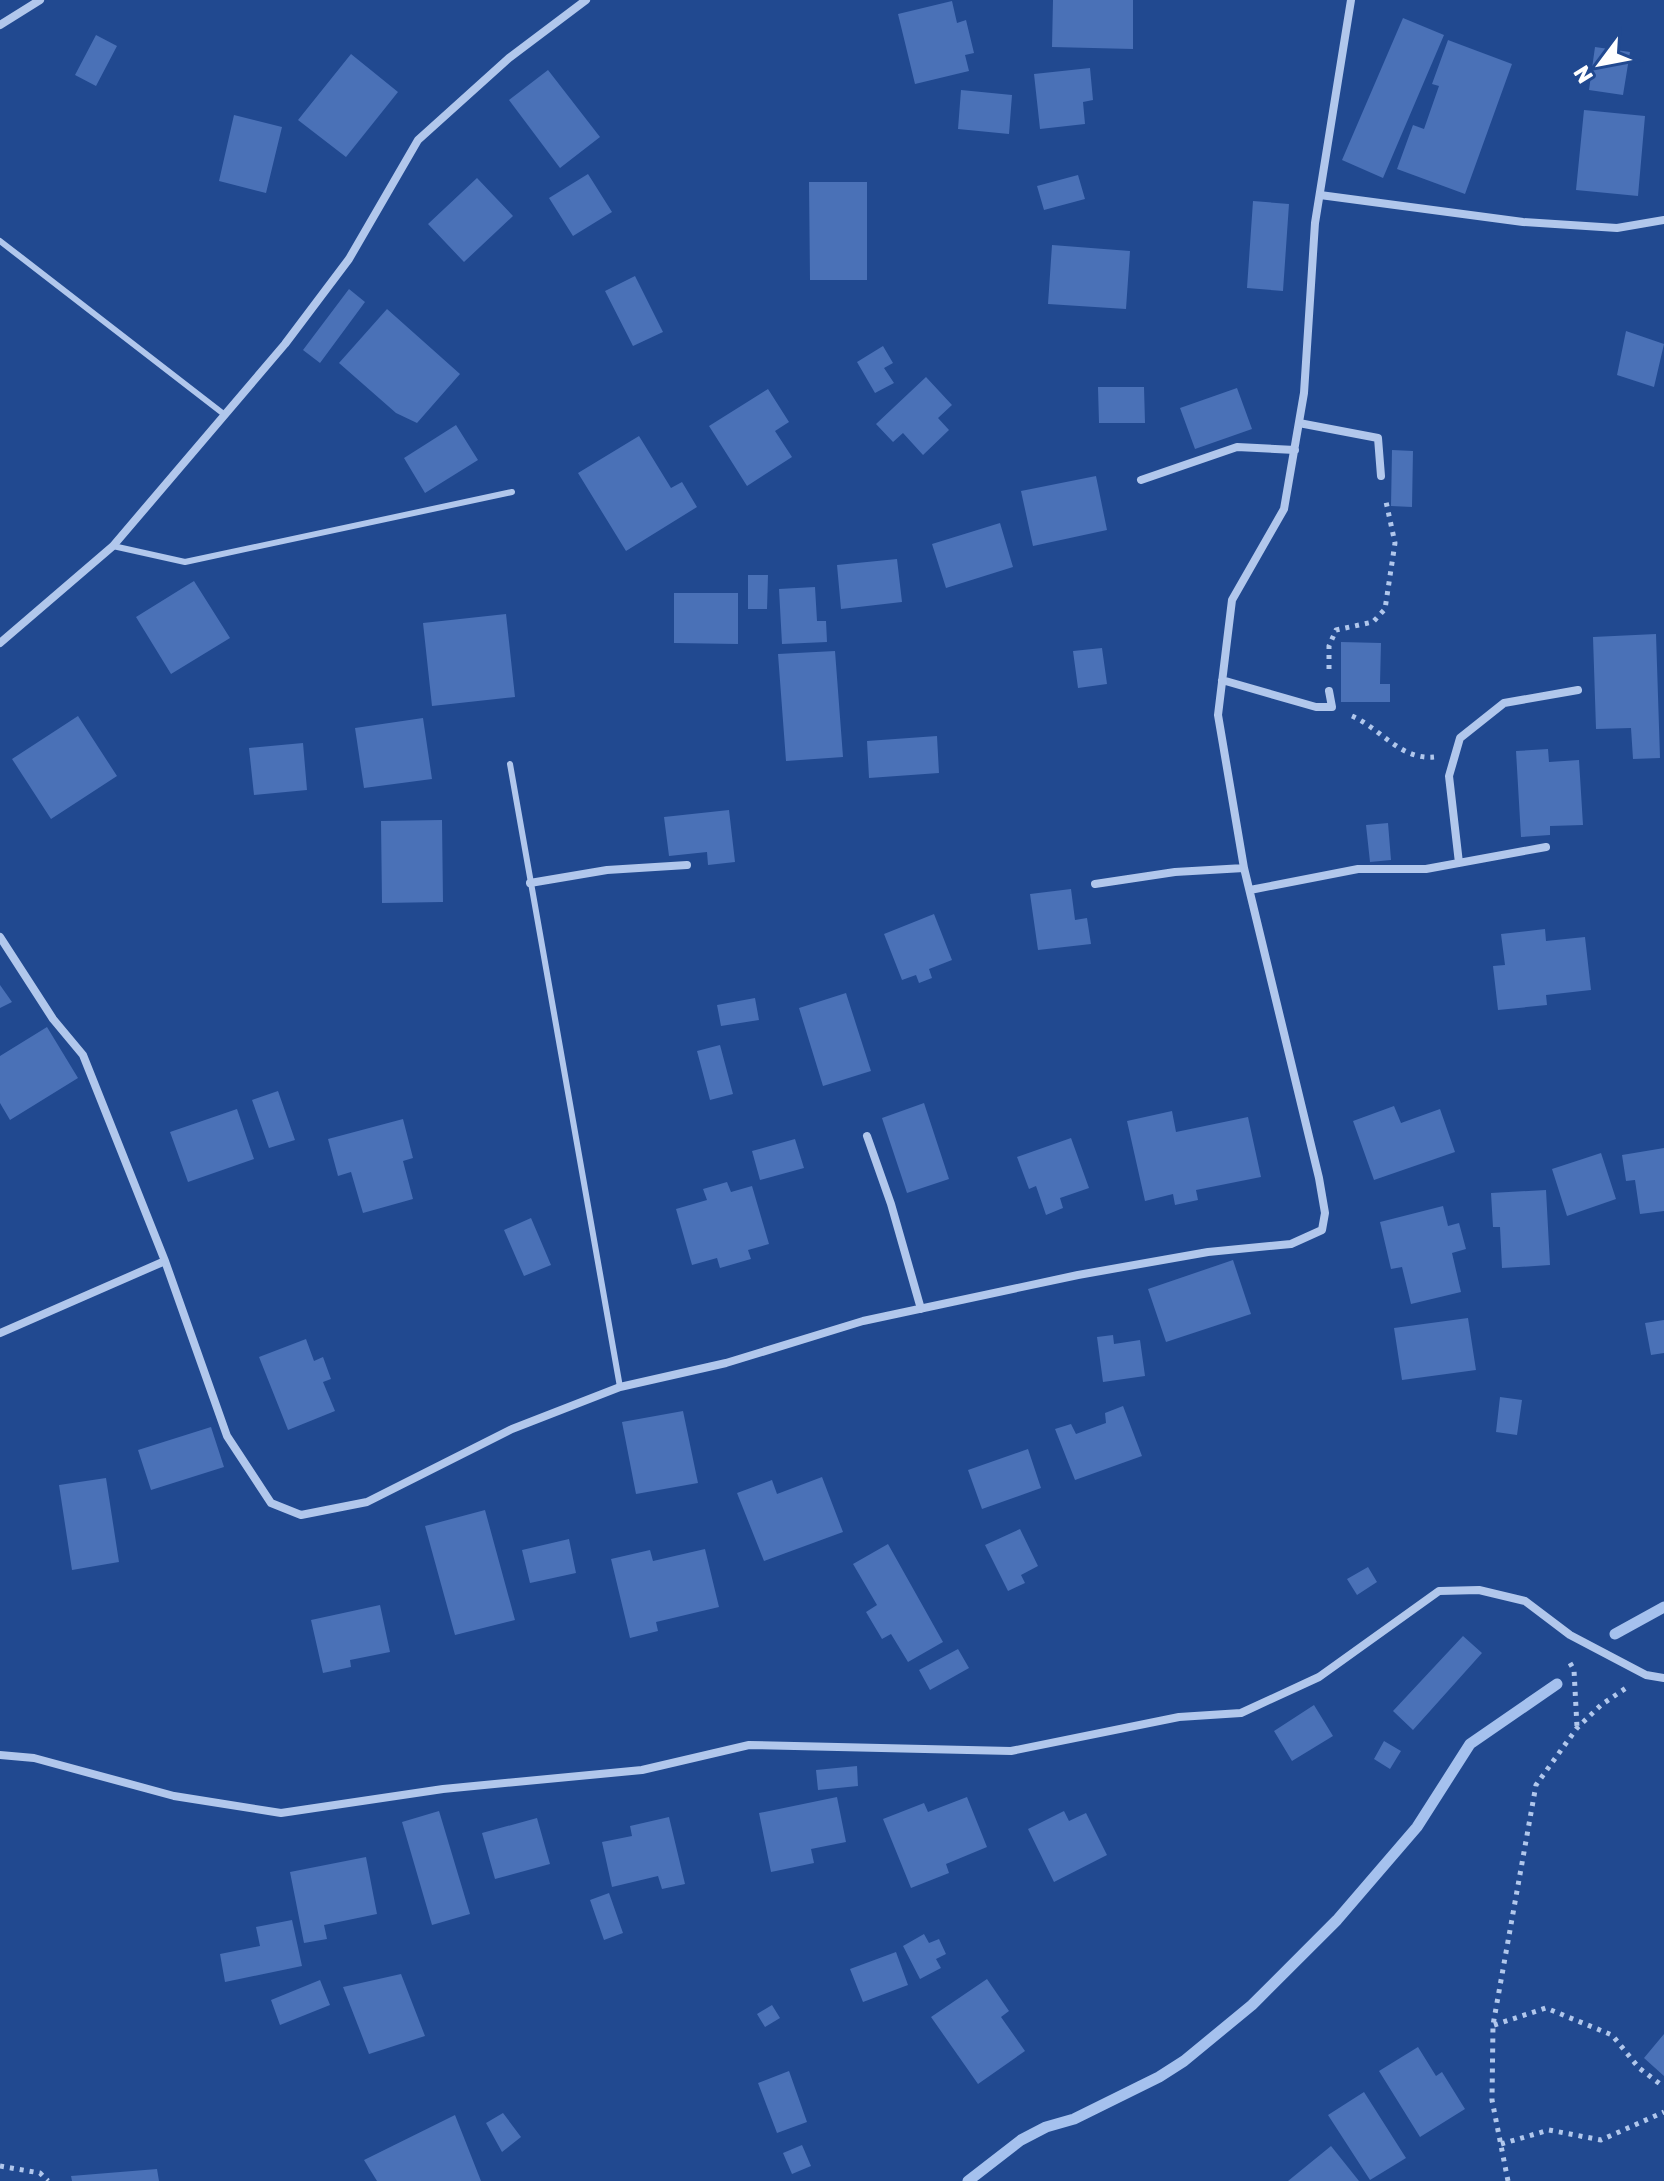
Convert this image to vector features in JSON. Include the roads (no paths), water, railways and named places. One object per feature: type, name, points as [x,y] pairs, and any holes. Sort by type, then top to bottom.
[{"type":"street","points":[[0,25],[40,0]]},
{"type":"street","points":[[0,643],[113,546],[285,344],[349,259],[418,140],[509,58],[586,0]]},
{"type":"street","points":[[0,937],[53,1019],[83,1055],[165,1261],[227,1436],[271,1503],[301,1515],[367,1502],[512,1429],[620,1387],[726,1363],[863,1321],[1078,1275],[1208,1252],[1291,1244],[1322,1230],[1325,1213],[1319,1178],[1244,868],[1218,715],[1232,600],[1284,509],[1295,450],[1320,195],[1351,0]]},
{"type":"street","points":[[1320,195],[1523,222],[1617,228],[1664,220]]},
{"type":"street","points":[[1299,423],[1378,438],[1381,476]]},
{"type":"street","points":[[1141,480],[1237,447],[1295,450]]},
{"type":"street","points":[[1222,680],[1316,707],[1332,707],[1329,691]]},
{"type":"street","points":[[1459,863],[1449,776],[1460,738],[1504,703],[1578,690]]},
{"type":"street","points":[[1250,890],[1358,869],[1426,869],[1546,847]]},
{"type":"street","points":[[530,883],[607,870],[687,865]]},
{"type":"street","points":[[1095,884],[1175,872],[1244,868]]},
{"type":"street","points":[[867,1136],[891,1204],[921,1309]]},
{"type":"street","points":[[0,1333],[165,1261]]},
{"type":"street","points":[[0,1755],[34,1758],[174,1796],[281,1813],[443,1789],[642,1770],[749,1745],[1011,1751],[1179,1717],[1241,1713],[1319,1677],[1439,1591],[1479,1590],[1525,1601],[1570,1635],[1646,1675],[1664,1678]]},
{"type":"lane","points":[[0,241],[225,415]]},
{"type":"lane","points":[[113,546],[185,562],[512,492]]},
{"type":"lane","points":[[510,764],[620,1387]]},
{"type":"waterway","points":[[1615,1634],[1664,1607]]},
{"type":"waterway","points":[[968,2181],[1021,2140],[1046,2127],[1074,2119],[1159,2077],[1184,2061],[1252,2005],[1337,1920],[1417,1827],[1470,1744],[1557,1684]]}]
